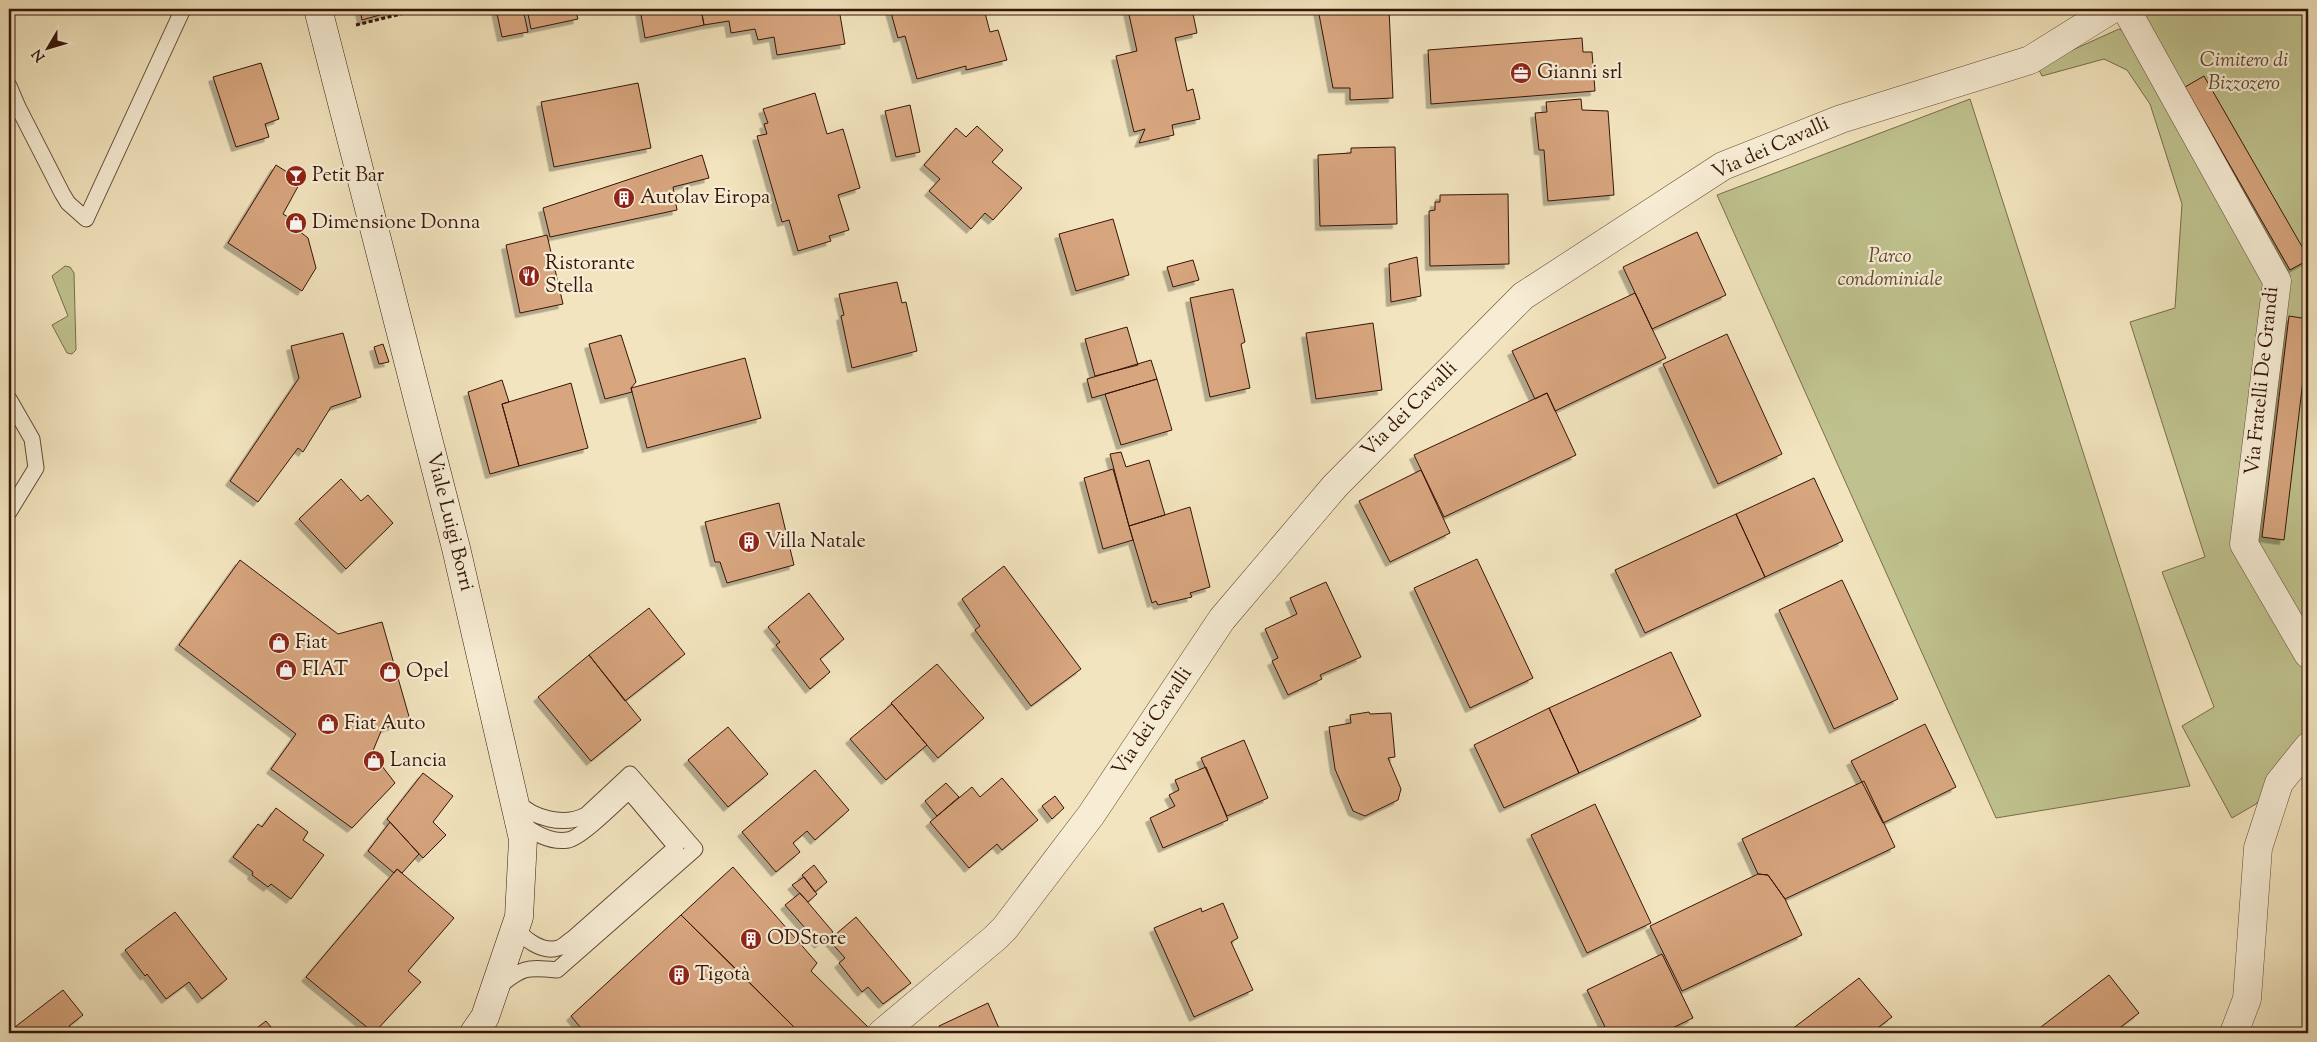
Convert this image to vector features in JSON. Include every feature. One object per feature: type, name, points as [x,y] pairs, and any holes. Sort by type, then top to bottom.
[{"type":"street","name":"Via dei Cavalli","points":[[882,1033],[995,938],[1004,928],[1091,815],[1222,619],[1335,486],[1523,296],[1723,166],[1841,119],[2030,60],[2112,9]]},
{"type":"street","name":"Via Fratelli De Grandi","points":[[2126,9],[2277,281],[2244,544],[2308,654]]},
{"type":"street","name":"Viale Luigi Borri","points":[[321,21],[456,548],[524,839],[519,917],[485,1017],[474,1033]]},
{"type":"street","points":[[2234,1033],[2246,999],[2258,848],[2279,783],[2308,747]]},
{"type":"lane","points":[[9,86],[13,109],[68,203],[86,219],[183,9]]},
{"type":"lane","points":[[9,399],[32,439],[36,468],[9,512]]},
{"type":"lane","points":[[494,989],[525,969],[558,970],[694,849],[630,774],[580,819],[543,818],[517,810]]},
{"type":"lane","points":[[516,926],[522,936],[529,941],[551,949],[559,948],[572,939],[676,847],[629,791],[582,832],[569,840],[535,834],[517,810]]},
{"type":"path","points":[[321,21],[421,9]]},
{"type":"green space","name":"Cimitero di Bizzozero","points":[[2154,9],[2308,9],[2308,636],[2253,542],[2283,318],[2139,17]]},
{"type":"green space","points":[[2119,29],[2130,35],[2267,281],[2237,545],[2297,649],[2308,673],[2308,733],[2256,804],[2232,818],[2182,726],[2214,707],[2162,572],[2205,557],[2130,322],[2175,308],[2182,204],[2150,104],[2127,70],[2104,59],[2042,76],[2037,66]]},
{"type":"green space","name":"Parco condominiale","points":[[1970,99],[2190,786],[1996,818],[1717,195]]},
{"type":"green space","points":[[65,266],[70,267],[74,273],[76,350],[72,354],[67,353],[52,325],[68,316],[52,276]]},
{"type":"building","points":[[360,9],[401,9],[362,20]]},
{"type":"building","points":[[496,9],[523,9],[528,32],[502,37]]},
{"type":"building","points":[[527,9],[575,9],[578,19],[531,29]]},
{"type":"building","points":[[640,9],[701,9],[704,25],[645,38]]},
{"type":"building","points":[[701,9],[839,9],[845,44],[777,55],[774,37],[758,40],[755,29],[731,33],[729,21],[704,25]]},
{"type":"building","points":[[890,9],[984,9],[990,32],[998,30],[1007,60],[966,70],[966,66],[917,79],[905,36],[898,38]]},
{"type":"building","points":[[1192,9],[1197,33],[1175,38],[1187,91],[1193,89],[1200,119],[1172,125],[1174,135],[1139,143],[1145,129],[1134,132],[1116,56],[1137,51],[1128,10]]},
{"type":"building","points":[[1318,9],[1389,9],[1393,98],[1350,100],[1350,88],[1333,88]]},
{"type":"building","points":[[1582,38],[1583,52],[1592,52],[1595,91],[1431,104],[1428,50]]},
{"type":"building","points":[[261,63],[279,119],[265,124],[269,137],[236,147],[213,77]]},
{"type":"building","points":[[2204,76],[2308,257],[2308,260],[2290,270],[2185,87]]},
{"type":"building","points":[[638,83],[651,148],[554,167],[541,102]]},
{"type":"building","points":[[815,93],[827,134],[843,129],[860,188],[838,195],[849,230],[829,236],[831,241],[798,251],[789,220],[782,222],[757,136],[767,134],[764,124],[768,123],[763,109]]},
{"type":"building","points":[[1581,99],[1582,110],[1608,111],[1614,195],[1548,201],[1544,150],[1539,150],[1535,113],[1547,112],[1546,102]]},
{"type":"building","points":[[910,105],[920,152],[896,157],[885,111]]},
{"type":"building","points":[[977,126],[1003,150],[992,162],[1022,188],[993,220],[985,213],[971,229],[929,191],[940,179],[924,165],[956,128],[966,137]]},
{"type":"building","points":[[1395,147],[1397,224],[1320,226],[1318,155],[1351,153],[1351,148]]},
{"type":"building","name":"Autolav Eiropa","points":[[702,155],[709,178],[673,187],[677,210],[550,237],[543,208]]},
{"type":"building","points":[[276,165],[301,181],[283,214],[300,224],[298,230],[308,238],[316,268],[302,291],[228,243]]},
{"type":"building","points":[[1508,194],[1509,264],[1430,266],[1429,211],[1435,210],[1435,202],[1440,202],[1440,195]]},
{"type":"building","points":[[1113,219],[1129,275],[1076,291],[1059,234]]},
{"type":"building","points":[[1697,232],[1726,295],[1652,329],[1623,267]]},
{"type":"building","points":[[547,235],[563,304],[520,313],[506,245]]},
{"type":"building","points":[[1417,257],[1421,296],[1391,302],[1389,264]]},
{"type":"building","points":[[1193,260],[1199,280],[1173,287],[1167,267]]},
{"type":"building","points":[[897,282],[902,303],[906,302],[917,351],[852,368],[841,316],[844,315],[839,294]]},
{"type":"building","points":[[1233,289],[1245,342],[1241,344],[1250,388],[1210,397],[1190,298]]},
{"type":"building","points":[[1635,293],[1666,358],[1555,411],[1547,393],[1535,399],[1512,351]]},
{"type":"building","points":[[2289,316],[2308,319],[2308,338],[2284,540],[2262,537]]},
{"type":"building","points":[[1373,323],[1382,390],[1316,399],[1306,333]]},
{"type":"building","points":[[1127,327],[1138,365],[1095,376],[1085,339]]},
{"type":"building","points":[[343,333],[361,397],[331,407],[303,452],[298,448],[258,502],[230,481],[299,378],[291,346]]},
{"type":"building","points":[[1727,334],[1782,454],[1718,484],[1663,364]]},
{"type":"building","points":[[621,335],[636,382],[631,388],[632,392],[605,399],[589,344]]},
{"type":"building","points":[[383,344],[389,362],[379,364],[374,347]]},
{"type":"building","points":[[745,358],[761,418],[647,448],[631,388]]},
{"type":"building","points":[[1151,360],[1157,379],[1092,398],[1087,379]]},
{"type":"building","points":[[1157,379],[1172,430],[1121,445],[1105,394]]},
{"type":"building","points":[[502,380],[509,402],[502,404],[519,466],[490,474],[468,392]]},
{"type":"building","points":[[571,383],[588,448],[519,466],[502,404]]},
{"type":"building","points":[[1547,393],[1576,455],[1444,517],[1414,455]]},
{"type":"building","points":[[1121,452],[1126,467],[1149,460],[1165,515],[1129,526],[1110,454]]},
{"type":"building","points":[[1113,469],[1133,540],[1103,549],[1084,478]]},
{"type":"building","points":[[1421,470],[1450,533],[1390,562],[1359,501]]},
{"type":"building","points":[[1814,478],[1843,541],[1765,577],[1736,514]]},
{"type":"building","points":[[341,479],[361,501],[368,495],[393,523],[346,569],[299,519]]},
{"type":"building","name":"Villa Natale","points":[[779,503],[794,565],[727,583],[720,562],[715,562],[705,522]]},
{"type":"building","points":[[1190,507],[1210,587],[1190,593],[1192,597],[1158,605],[1156,601],[1152,603],[1129,526]]},
{"type":"building","points":[[1736,514],[1765,577],[1645,633],[1615,570]]},
{"type":"building","points":[[1477,559],[1533,678],[1470,708],[1414,588]]},
{"type":"building","points":[[240,560],[338,634],[382,622],[410,720],[382,729],[372,753],[395,783],[352,828],[271,769],[296,734],[179,645]]},
{"type":"building","points":[[1004,566],[1081,669],[1031,706],[975,630],[980,626],[962,599]]},
{"type":"building","points":[[1842,580],[1898,699],[1834,729],[1779,610]]},
{"type":"building","points":[[1326,582],[1361,657],[1320,675],[1322,679],[1288,695],[1272,661],[1278,658],[1265,629],[1297,614],[1290,598]]},
{"type":"building","points":[[809,593],[844,639],[820,659],[830,672],[810,689],[776,645],[780,642],[768,627]]},
{"type":"building","points":[[649,608],[685,654],[625,701],[589,655]]},
{"type":"building","points":[[1671,652],[1701,716],[1579,773],[1549,708]]},
{"type":"building","points":[[589,655],[641,720],[591,761],[538,697]]},
{"type":"building","points":[[937,664],[984,718],[938,758],[891,703]]},
{"type":"building","points":[[892,704],[927,745],[886,780],[850,739]]},
{"type":"building","points":[[1549,708],[1579,773],[1504,808],[1474,745]]},
{"type":"building","points":[[1369,712],[1370,714],[1391,713],[1395,757],[1388,758],[1401,789],[1398,800],[1365,816],[1353,811],[1335,769],[1329,727],[1351,723],[1350,715]]},
{"type":"building","points":[[1925,724],[1956,787],[1883,823],[1851,761]]},
{"type":"building","points":[[728,727],[768,774],[728,807],[688,760]]},
{"type":"building","points":[[1244,740],[1268,798],[1227,816],[1201,758]]},
{"type":"building","points":[[1206,767],[1228,820],[1163,848],[1150,818],[1175,806],[1169,795],[1179,790],[1175,780]]},
{"type":"building","points":[[815,770],[849,810],[815,840],[807,831],[793,843],[800,852],[776,872],[742,832]]},
{"type":"building","points":[[423,773],[453,796],[433,822],[446,835],[423,858],[387,819]]},
{"type":"building","points":[[1002,778],[1038,820],[1002,850],[997,844],[969,868],[930,822],[972,787],[980,797]]},
{"type":"building","points":[[1864,781],[1895,847],[1785,899],[1768,875],[1758,874],[1742,839]]},
{"type":"building","points":[[946,783],[959,797],[937,816],[925,801]]},
{"type":"building","points":[[1055,796],[1064,808],[1052,819],[1042,806]]},
{"type":"building","points":[[1595,804],[1651,923],[1587,953],[1531,835]]},
{"type":"building","points":[[276,808],[308,832],[303,840],[324,855],[291,899],[271,884],[268,887],[252,875],[253,872],[233,857],[258,824],[262,827]]},
{"type":"building","points":[[390,822],[419,854],[402,873],[397,869],[394,873],[368,851]]},
{"type":"building","points":[[814,865],[827,882],[815,892],[802,875]]},
{"type":"building","name":"ODStore","points":[[733,867],[817,963],[811,971],[870,1029],[864,1033],[800,1033],[681,915]]},
{"type":"building","points":[[397,869],[454,918],[408,971],[421,982],[374,1033],[306,977]]},
{"type":"building","points":[[1758,874],[1768,875],[1785,899],[1802,935],[1682,991],[1650,926]]},
{"type":"building","points":[[804,877],[817,894],[808,902],[792,885]]},
{"type":"building","points":[[800,893],[833,932],[819,944],[785,905]]},
{"type":"building","points":[[1223,903],[1238,938],[1231,942],[1253,990],[1194,1017],[1154,928],[1201,908],[1202,912]]},
{"type":"building","points":[[175,912],[227,979],[202,999],[189,982],[166,999],[125,950]]},
{"type":"building","name":"Tigotà","points":[[681,915],[800,1033],[585,1033],[571,1016]]},
{"type":"building","points":[[856,917],[911,983],[883,1004],[868,987],[862,992],[839,963],[845,958],[829,940]]},
{"type":"building","points":[[1662,954],[1693,1018],[1662,1033],[1608,1033],[1587,990]]},
{"type":"building","points":[[2109,975],[2139,1013],[2113,1033],[2033,1033]]},
{"type":"building","points":[[1859,978],[1892,1017],[1871,1033],[1787,1033]]},
{"type":"building","points":[[63,990],[83,1015],[69,1026],[75,1033],[12,1033],[17,1029],[15,1027]]},
{"type":"building","points":[[988,1003],[1001,1033],[942,1033],[939,1026]]},
{"type":"building","points":[[266,1021],[276,1033],[250,1033]]},
{"type":"place","name":"Gianni srl","points":[[1521,73]]},
{"type":"place","name":"Petit Bar","points":[[296,176]]},
{"type":"place","name":"Autolav Eiropa","points":[[624,198]]},
{"type":"place","name":"Dimensione Donna","points":[[296,223]]},
{"type":"place","name":"Ristorante Stella","points":[[529,276]]},
{"type":"place","name":"Villa Natale","points":[[749,542]]},
{"type":"place","name":"Fiat","points":[[279,643]]},
{"type":"place","name":"FIAT","points":[[286,670]]},
{"type":"place","name":"Opel","points":[[390,672]]},
{"type":"place","name":"Fiat Auto","points":[[328,724]]},
{"type":"place","name":"Lancia","points":[[374,761]]},
{"type":"place","name":"ODStore","points":[[751,939]]},
{"type":"place","name":"Tigotà","points":[[679,975]]}]
